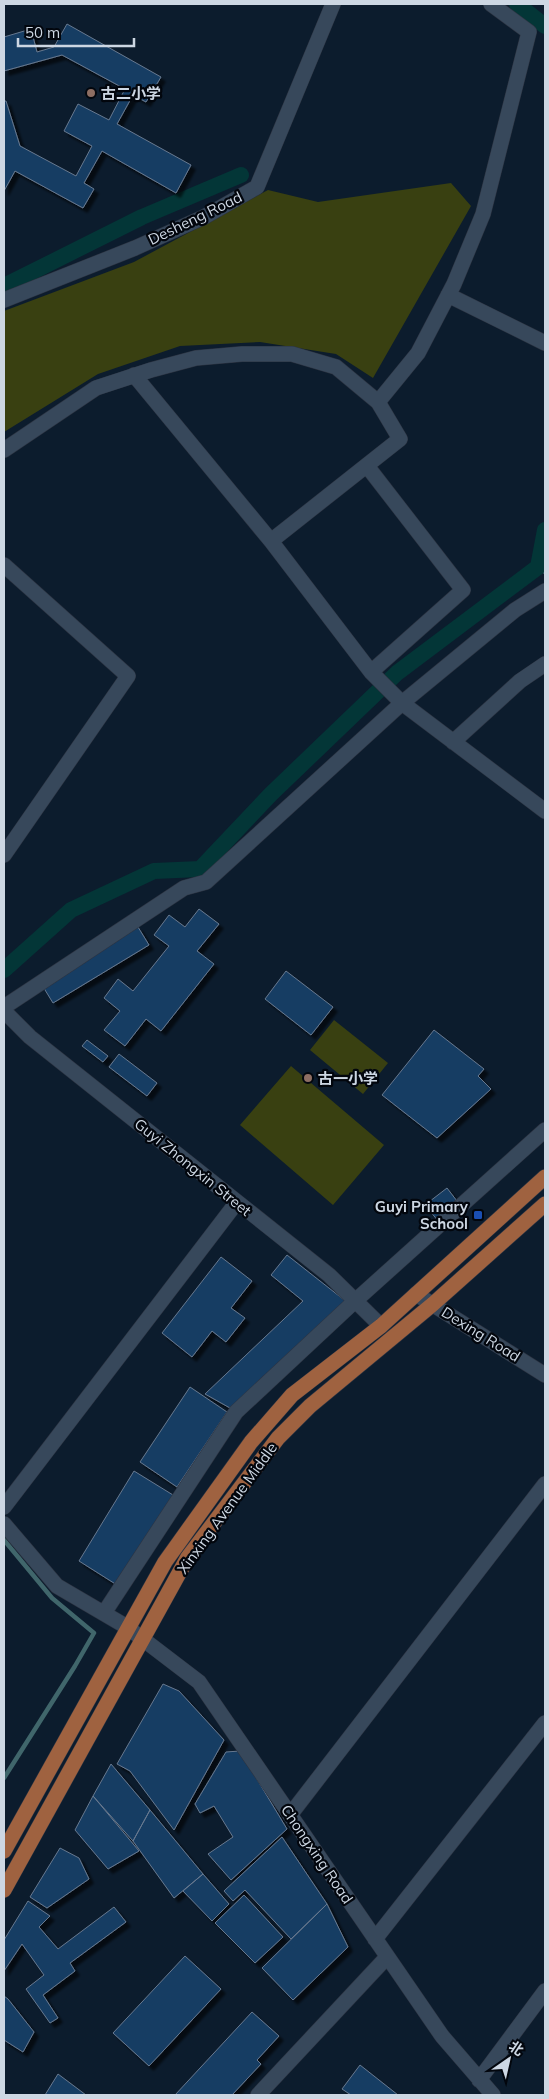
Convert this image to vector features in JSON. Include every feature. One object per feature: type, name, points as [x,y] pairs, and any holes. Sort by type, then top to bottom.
[{"type":"main road","name":"Xinxing Avenue Middle","points":[[4,1851],[127,1626],[165,1562],[251,1442],[292,1395],[381,1326],[545,1177]]},
{"type":"main road","name":"Xinxing Avenue Middle","points":[[4,1890],[188,1557],[278,1438],[310,1406],[433,1304],[545,1204]]},
{"type":"street","name":"Desheng Road","points":[[4,300],[204,217],[257,187],[333,4]]},
{"type":"street","points":[[378,402],[418,353],[448,295],[482,214],[529,32],[491,4]]},
{"type":"street","points":[[448,295],[545,343]]},
{"type":"street","points":[[4,450],[96,388],[196,358],[242,354],[292,354],[336,368],[378,402],[400,439],[271,541]]},
{"type":"street","points":[[134,376],[271,541],[371,672],[402,703],[545,811]]},
{"type":"street","points":[[367,466],[463,590],[371,672]]},
{"type":"street","points":[[4,565],[128,676],[4,855]]},
{"type":"street","points":[[4,1007],[184,888],[206,882],[402,703],[515,610],[545,591]]},
{"type":"street","points":[[453,742],[520,682],[545,664]]},
{"type":"street","name":"Guyi Zhongxin Street","points":[[4,1011],[30,1036],[329,1275],[381,1326]]},
{"type":"street","points":[[104,1613],[236,1412],[355,1301],[545,1130]]},
{"type":"street","points":[[4,1507],[238,1202]]},
{"type":"street","name":"Dexing Road","points":[[416,1294],[545,1375]]},
{"type":"street","points":[[290,1815],[545,1484]]},
{"type":"street","name":"Chongxing Road","points":[[4,1524],[57,1586],[127,1626],[199,1682],[442,2036],[494,2095]]},
{"type":"street","points":[[375,1939],[545,1723]]},
{"type":"street","points":[[4,1838],[21,1819]]},
{"type":"street","points":[[258,2095],[388,1957]]},
{"type":"street","points":[[479,2080],[545,1991]]},
{"type":"green space","points":[[451,183],[471,206],[373,378],[336,354],[260,342],[180,346],[98,374],[4,432],[4,311],[134,262],[268,190],[318,202]]},
{"type":"green space","points":[[334,1020],[388,1063],[363,1094],[310,1050]]},
{"type":"green space","points":[[291,1066],[384,1145],[333,1205],[240,1125]]},
{"type":"building","points":[[67,24],[161,77],[146,102],[133,95],[117,124],[191,165],[176,193],[102,151],[84,183],[94,189],[83,208],[15,171],[4,191],[4,101],[6,101],[20,146],[76,176],[92,146],[64,131],[78,104],[109,120],[125,89],[62,55],[4,71],[4,37],[31,29],[37,52],[54,47]]},
{"type":"building","points":[[199,909],[219,924],[197,951],[214,964],[161,1031],[146,1019],[125,1046],[104,1030],[120,1011],[104,998],[118,979],[133,991],[169,946],[154,935],[169,915],[185,927]]},
{"type":"building","points":[[138,927],[149,945],[53,1003],[42,985]]},
{"type":"building","points":[[286,971],[333,1007],[311,1035],[265,999]]},
{"type":"building","points":[[434,1030],[484,1069],[478,1076],[491,1089],[437,1138],[382,1095]]},
{"type":"building","points":[[87,1040],[108,1056],[103,1062],[82,1046]]},
{"type":"building","points":[[119,1054],[157,1083],[147,1096],[109,1067]]},
{"type":"building","points":[[447,1188],[460,1205],[439,1222],[425,1205]]},
{"type":"building","points":[[287,1255],[348,1303],[230,1408],[205,1394],[303,1301],[271,1275]]},
{"type":"building","points":[[221,1257],[252,1281],[231,1308],[245,1318],[226,1342],[212,1331],[192,1357],[162,1333]]},
{"type":"building","points":[[190,1387],[227,1412],[177,1487],[140,1462]]},
{"type":"building","points":[[134,1471],[173,1495],[117,1585],[79,1561]]},
{"type":"building","points":[[163,1684],[179,1691],[224,1740],[174,1830],[130,1771],[117,1764]]},
{"type":"building","points":[[240,1751],[287,1829],[231,1880],[208,1854],[233,1837],[214,1806],[200,1813],[195,1804],[226,1752]]},
{"type":"building","points":[[111,1764],[150,1810],[133,1841],[93,1796]]},
{"type":"building","points":[[93,1796],[139,1851],[108,1869],[75,1830]]},
{"type":"building","points":[[150,1810],[203,1874],[174,1898],[133,1841]]},
{"type":"building","points":[[282,1837],[327,1904],[291,1939],[245,1890],[233,1901],[224,1891]]},
{"type":"building","points":[[60,1848],[79,1858],[89,1879],[47,1908],[30,1897]]},
{"type":"building","points":[[203,1874],[229,1904],[212,1921],[183,1891]]},
{"type":"building","points":[[244,1895],[283,1937],[255,1963],[215,1923]]},
{"type":"building","points":[[28,1901],[50,1916],[39,1927],[58,1949],[114,1907],[126,1922],[70,1963],[75,1971],[43,1995],[58,2018],[50,2023],[26,1989],[44,1975],[22,1944],[4,1971],[4,1940]]},
{"type":"building","points":[[327,1904],[348,1947],[293,2000],[262,1968]]},
{"type":"building","points":[[185,1956],[221,1989],[149,2066],[113,2033]]},
{"type":"building","points":[[4,1996],[34,2032],[23,2052],[4,2040]]},
{"type":"building","points":[[252,2012],[279,2036],[257,2060],[261,2064],[232,2095],[175,2095]]},
{"type":"building","points":[[360,2065],[398,2095],[351,2095],[342,2089]]},
{"type":"building","points":[[58,2074],[86,2095],[45,2095]]},
{"type":"waterway","points":[[517,4],[545,26]]},
{"type":"waterway","points":[[4,286],[142,217],[241,175]]},
{"type":"waterway","points":[[4,970],[71,910],[154,871],[200,869],[271,794],[397,673],[538,567],[545,530]]},
{"type":"waterway","points":[[538,567],[545,572]]},
{"type":"waterway","points":[[4,1540],[52,1598],[94,1633],[4,1778]]},
{"type":"place","name":"古二小学","points":[[91,93]]},
{"type":"place","name":"古一小学","points":[[308,1078]]},
{"type":"place","name":"Guyi Primary School","points":[[478,1215]]}]
